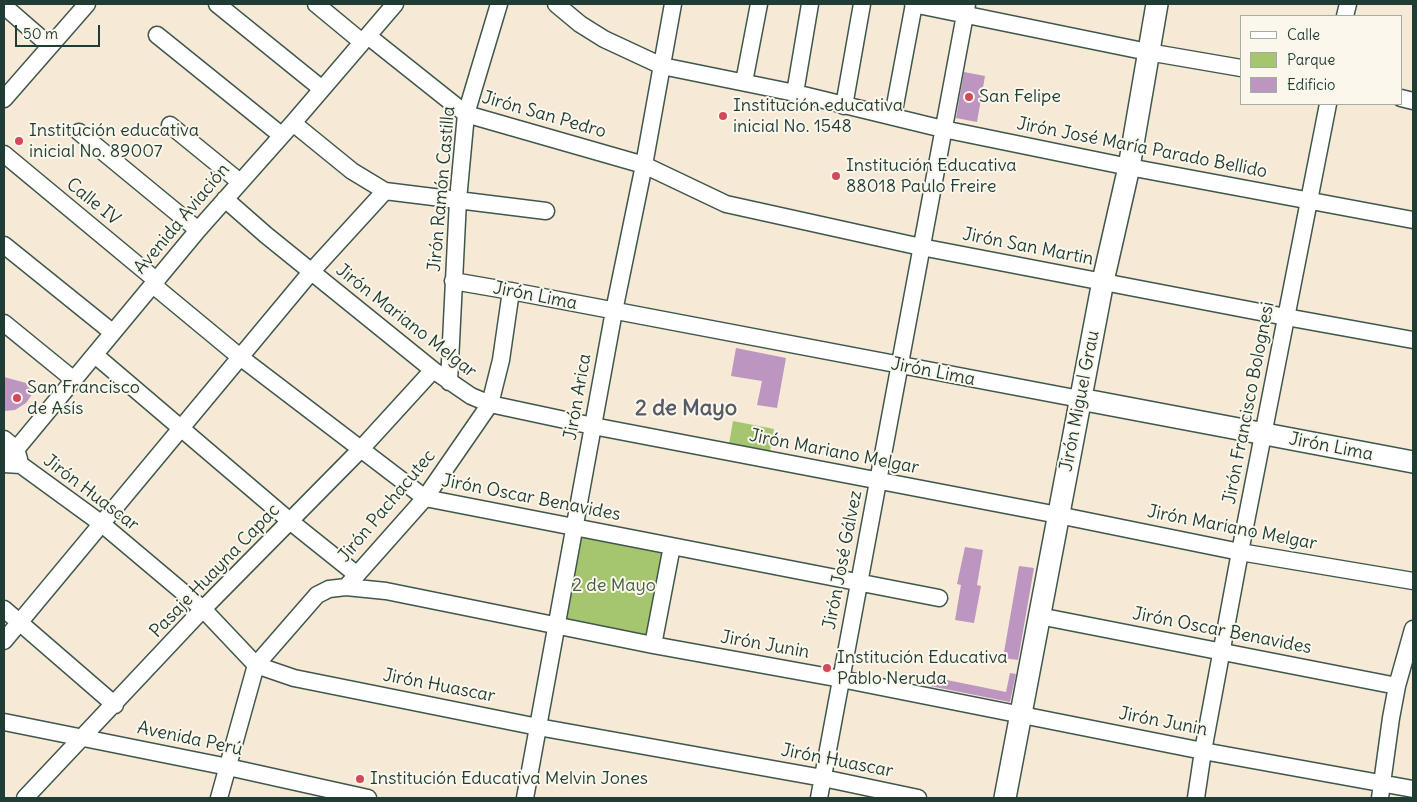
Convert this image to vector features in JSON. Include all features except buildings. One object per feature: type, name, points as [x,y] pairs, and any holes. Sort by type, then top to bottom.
[{"type":"main road","name":"Jirón Miguel Grau","points":[[1005,798],[1103,281],[1129,167],[1157,4]]},
{"type":"main road","name":"Jirón Lima","points":[[1080,400],[1413,462]]},
{"type":"street","points":[[4,99],[87,4]]},
{"type":"street","points":[[217,4],[322,89]]},
{"type":"street","name":"Jirón San Pedro","points":[[316,4],[466,114],[644,165]]},
{"type":"street","name":"Avenida Aviación","points":[[4,464],[10,444],[74,380],[112,332],[155,283],[195,227],[226,199],[395,4]]},
{"type":"street","name":"Jirón Ramón Castilla","points":[[449,382],[458,200],[466,114],[499,4]]},
{"type":"street","name":"Jirón José María Parado Bellido","points":[[556,4],[580,24],[604,39],[662,66],[795,93],[943,129],[1129,167],[1413,220]]},
{"type":"street","name":"Jirón Arica","points":[[526,798],[614,312],[644,165],[673,4]]},
{"type":"street","points":[[744,82],[759,4]]},
{"type":"street","points":[[795,93],[810,4]]},
{"type":"street","points":[[844,106],[862,4]]},
{"type":"street","points":[[893,116],[914,4],[966,9],[1148,52],[1240,68]]},
{"type":"street","points":[[4,6],[50,46]]},
{"type":"street","name":"Jirón José Gálvez","points":[[819,798],[966,9]]},
{"type":"street","points":[[157,35],[281,135]]},
{"type":"street","name":"Jirón Francisco Bolognesi","points":[[1196,798],[1240,552],[1328,105]]},
{"type":"street","points":[[293,123],[352,171],[385,191],[546,211]]},
{"type":"street","points":[[170,125],[240,182]]},
{"type":"street","points":[[79,132],[195,227]]},
{"type":"street","name":"Calle IV","points":[[5,159],[155,283]]},
{"type":"street","name":"Jirón San Martin","points":[[644,165],[726,204],[921,247],[1286,318],[1413,340]]},
{"type":"street","points":[[4,641],[311,272],[385,191]]},
{"type":"street","name":"Jirón Mariano Melgar","points":[[226,199],[311,272],[433,370],[471,396],[490,404],[594,426],[1058,514],[1240,552],[1413,581]]},
{"type":"street","points":[[4,245],[112,332]]},
{"type":"street","name":"Jirón Lima","points":[[453,281],[1080,400]]},
{"type":"street","name":"Jirón Oscar Benavides","points":[[155,283],[240,357],[425,498],[939,598]]},
{"type":"street","name":"Jirón Pachacutec","points":[[219,798],[256,665],[317,595],[351,581],[425,498],[490,404],[501,360],[511,291]]},
{"type":"street","points":[[4,323],[74,380]]},
{"type":"street","points":[[95,355],[291,522],[351,581]]},
{"type":"street","name":"Pasaje Huayna Capac","points":[[25,798],[203,610],[360,450],[433,370]]},
{"type":"street","name":"Jirón Huascar","points":[[10,444],[22,466],[102,524],[203,610],[256,665],[294,678],[538,726],[823,778],[918,798]]},
{"type":"street","name":"Jirón Huascar","points":[[4,464],[22,466]]},
{"type":"street","points":[[653,645],[672,546]]},
{"type":"street","name":"Jirón Junin","points":[[351,581],[386,591],[557,626],[1203,751],[1381,791],[1413,789]]},
{"type":"street","points":[[4,609],[115,704]]},
{"type":"street","name":"Jirón Oscar Benavides","points":[[1039,616],[1397,686]]},
{"type":"street","points":[[1381,791],[1397,686],[1413,629]]},
{"type":"street","name":"Avenida Perú","points":[[4,722],[228,767],[368,798]]},
{"type":"green space","points":[[733,421],[774,429],[770,451],[729,444]]},
{"type":"green space","name":"2 de Mayo","points":[[576,529],[670,547],[651,641],[559,624]]},
{"type":"place","name":"San Felipe","points":[[969,97]]},
{"type":"place","name":"Institución educativa inicial No. 1548","points":[[723,116]]},
{"type":"place","name":"Institución educativa inicial No. 89007","points":[[19,141]]},
{"type":"place","name":"Institución Educativa 88018 Paulo Freire","points":[[836,176]]},
{"type":"place","name":"San Francisco de Asís","points":[[17,398]]},
{"type":"place","name":"Institución Educativa Pablo Neruda","points":[[827,668]]},
{"type":"place","name":"Institución Educativa Melvin Jones","points":[[360,779]]},
{"type":"district","name":"2 de Mayo","points":[[686,409]]}]
